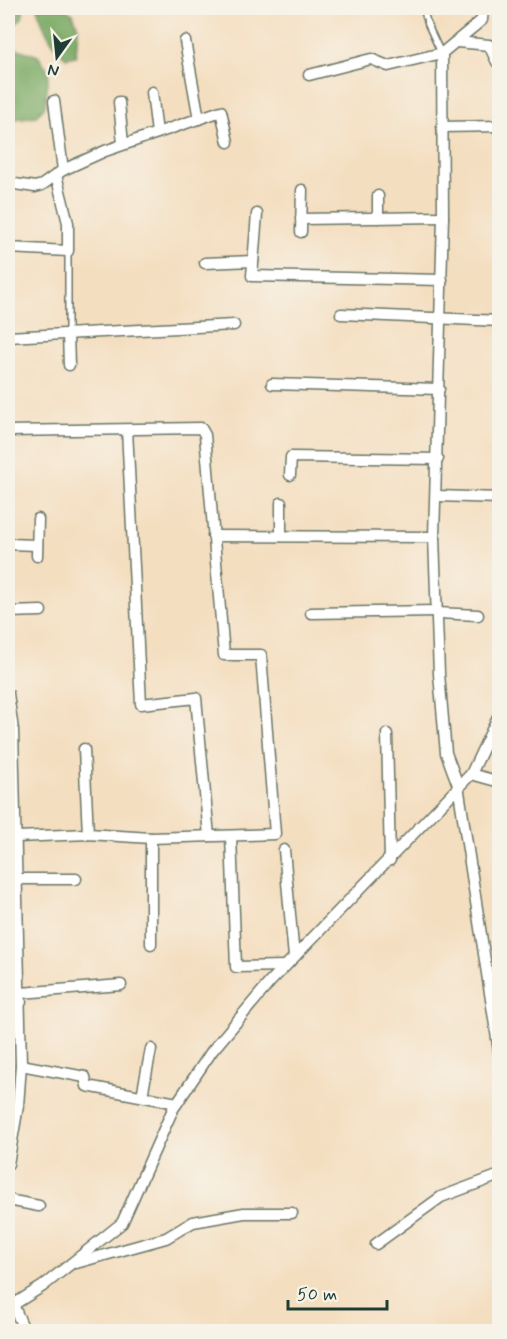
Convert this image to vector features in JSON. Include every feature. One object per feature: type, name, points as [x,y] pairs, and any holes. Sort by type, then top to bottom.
[{"type":"street","points":[[309,75],[371,59],[388,66],[442,53],[482,20],[483,8]]},
{"type":"street","points":[[185,41],[199,119]]},
{"type":"street","points":[[457,42],[489,45],[497,62]]},
{"type":"street","points":[[442,53],[442,319],[434,537],[436,612],[446,753],[458,785],[500,1058]]},
{"type":"street","points":[[152,92],[157,133]]},
{"type":"street","points":[[8,248],[68,250],[68,223],[59,173],[54,101]]},
{"type":"street","points":[[119,102],[123,144]]},
{"type":"street","points":[[8,183],[35,187],[59,173],[123,144],[221,111],[228,141]]},
{"type":"street","points":[[442,127],[500,126]]},
{"type":"street","points":[[301,232],[302,190]]},
{"type":"street","points":[[378,196],[378,218]]},
{"type":"street","points":[[257,214],[252,276],[442,280]]},
{"type":"street","points":[[301,219],[443,217]]},
{"type":"street","points":[[205,263],[254,261]]},
{"type":"street","points":[[341,314],[500,321]]},
{"type":"street","points":[[8,337],[234,325]]},
{"type":"street","points":[[69,334],[69,365]]},
{"type":"street","points":[[272,384],[439,389]]},
{"type":"street","points":[[8,431],[201,428],[205,435],[224,655],[261,655],[274,834],[151,838],[88,834],[17,837]]},
{"type":"street","points":[[127,430],[141,704],[196,698],[209,836]]},
{"type":"street","points":[[290,475],[291,457],[438,459]]},
{"type":"street","points":[[437,496],[500,498]]},
{"type":"street","points":[[280,536],[281,503]]},
{"type":"street","points":[[8,544],[37,551],[38,519]]},
{"type":"street","points":[[213,536],[434,537]]},
{"type":"street","points":[[8,612],[41,611]]},
{"type":"street","points":[[311,613],[436,612],[478,615]]},
{"type":"street","points":[[8,694],[8,711],[13,730],[12,812],[17,837],[21,998],[21,1065],[18,1106],[8,1164]]},
{"type":"street","points":[[10,1306],[43,1286],[122,1223],[177,1103],[212,1051],[285,966],[471,774],[500,712]]},
{"type":"street","points":[[387,734],[390,860]]},
{"type":"street","points":[[84,749],[88,834]]},
{"type":"street","points":[[471,774],[500,782]]},
{"type":"street","points":[[231,836],[236,967],[285,966]]},
{"type":"street","points":[[151,838],[151,944]]},
{"type":"street","points":[[284,850],[294,957]]},
{"type":"street","points":[[18,879],[76,879]]},
{"type":"street","points":[[8,1003],[21,998],[121,985]]},
{"type":"street","points":[[142,1096],[151,1049]]},
{"type":"street","points":[[21,1065],[87,1072],[87,1086],[177,1103]]},
{"type":"street","points":[[376,1244],[441,1197],[500,1175]]},
{"type":"street","points":[[8,1200],[39,1206]]},
{"type":"street","points":[[70,1264],[166,1238],[193,1222],[244,1213],[292,1213]]},
{"type":"street","points":[[8,1293],[10,1306],[25,1332]]},
{"type":"lane","points":[[423,8],[428,25],[442,53]]},
{"type":"lane","points":[[68,250],[69,334]]},
{"type":"lane","points":[[488,990],[500,991]]},
{"type":"green space","points":[[8,8],[24,8],[22,18],[14,26],[8,25]]},
{"type":"green space","points":[[37,8],[63,8],[73,14],[78,27],[76,56],[66,58],[56,47],[45,29]]},
{"type":"green space","points":[[12,47],[38,56],[49,71],[45,106],[36,116],[8,120],[8,49]]}]
